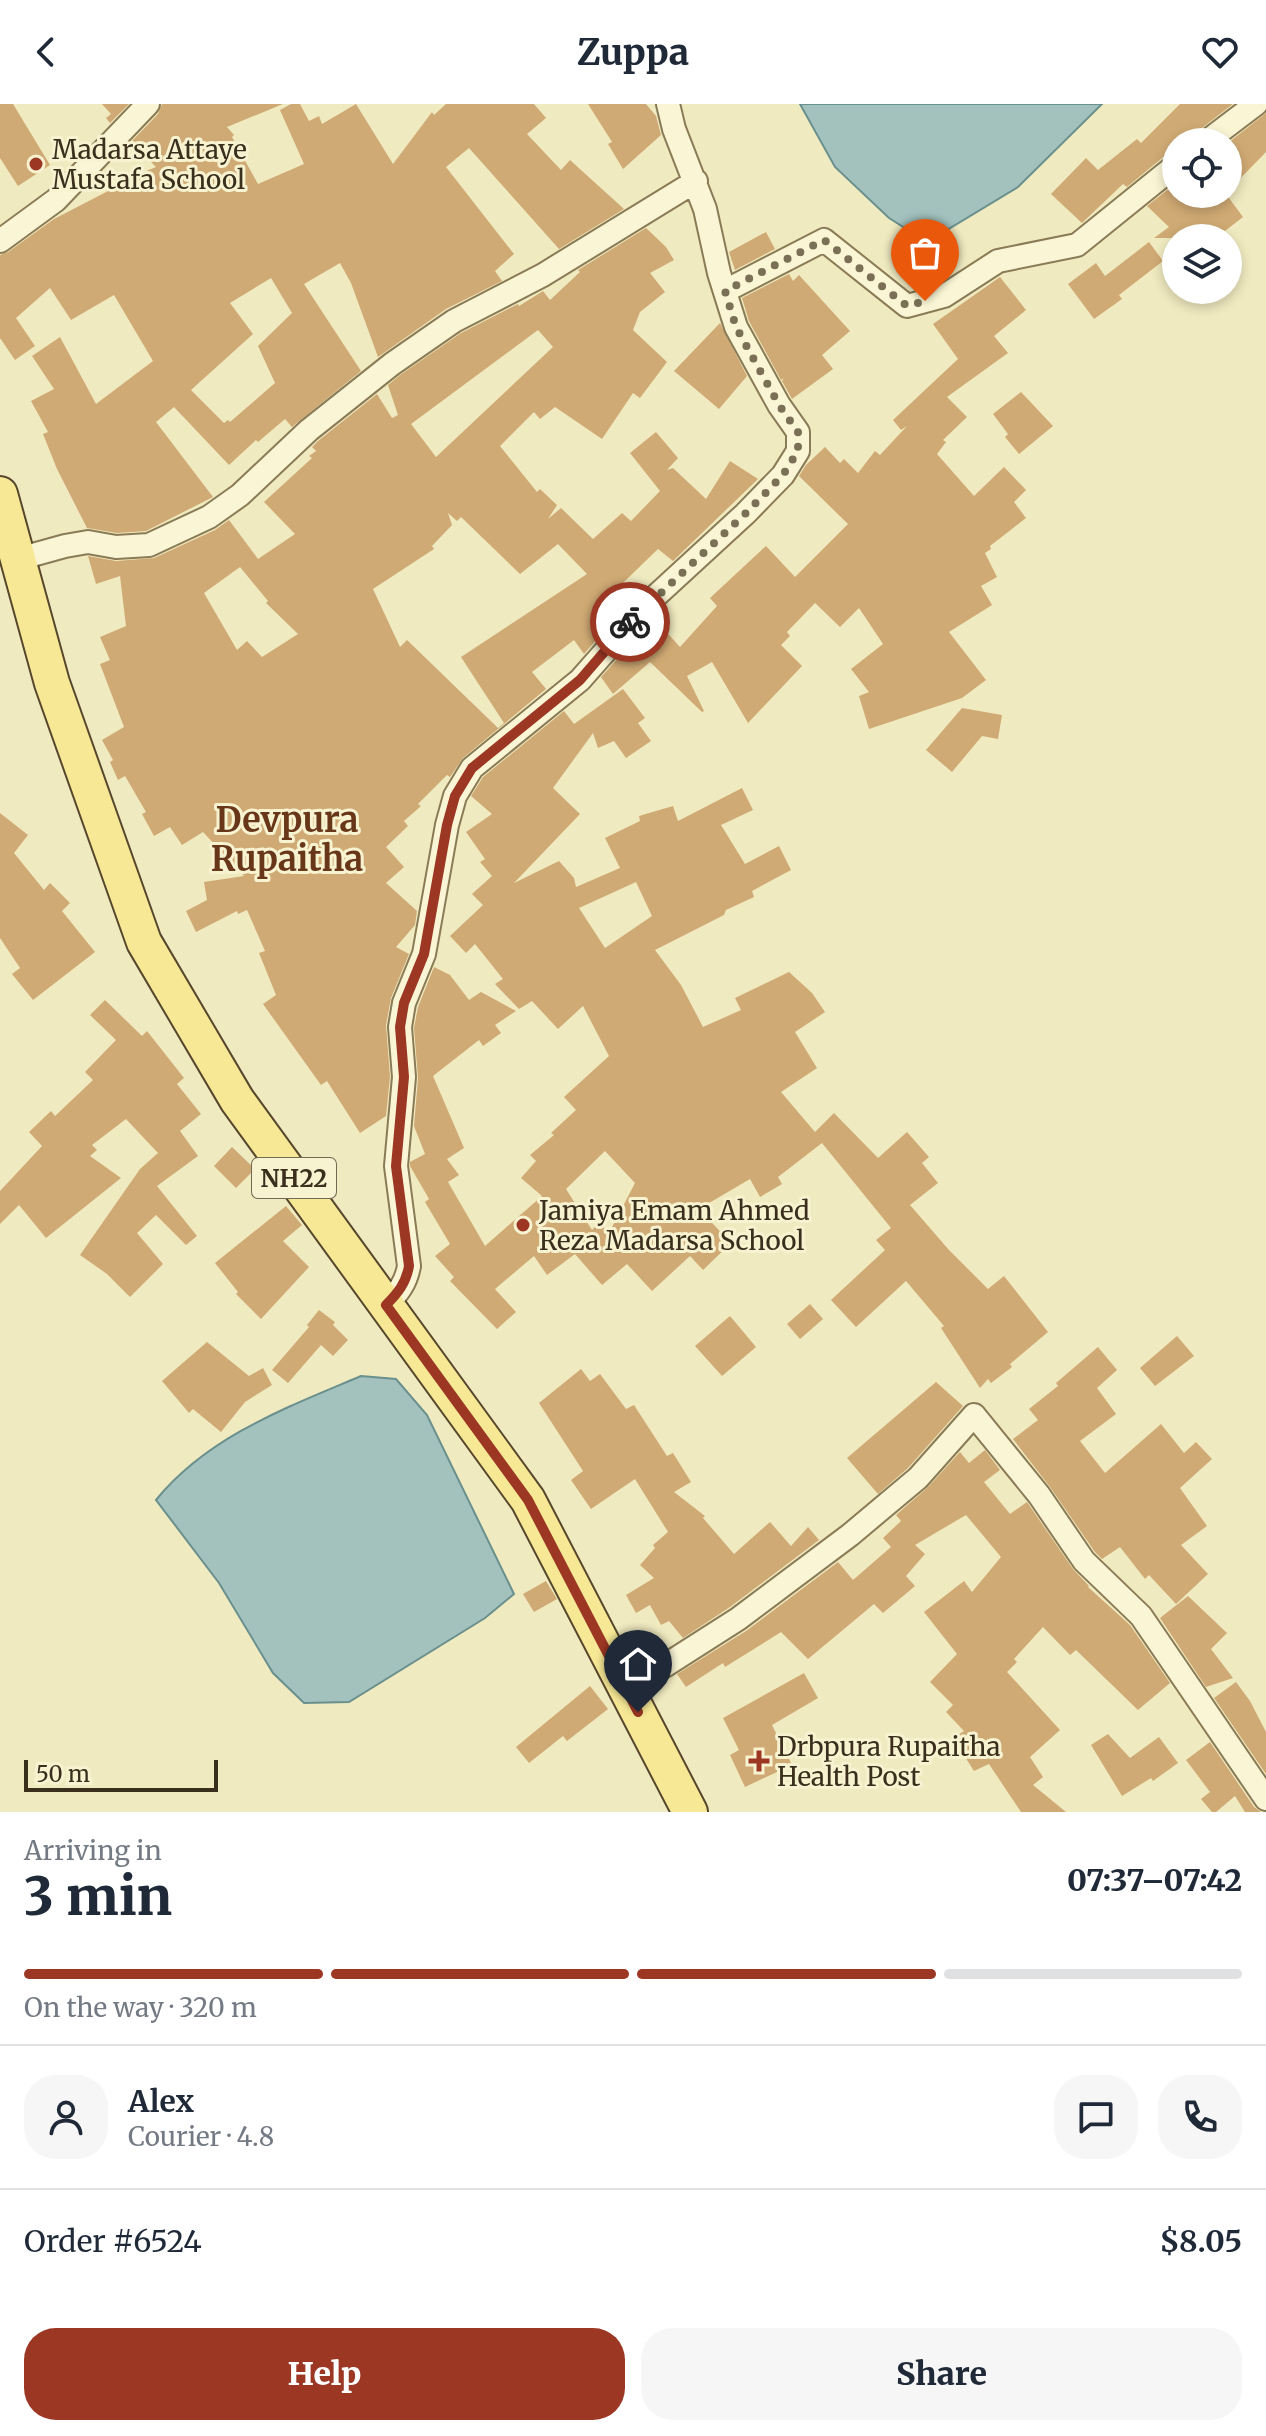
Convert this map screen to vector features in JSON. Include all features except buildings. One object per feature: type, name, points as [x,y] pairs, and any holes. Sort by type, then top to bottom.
[{"type":"main road","name":"NH22","points":[[0,494],[52,683],[144,942],[237,1100],[528,1500],[690,1812]]},
{"type":"street","points":[[0,241],[56,200],[148,104]]},
{"type":"street","points":[[386,1305],[400,1290],[409,1266],[396,1166],[404,1077],[400,1027],[404,1003],[424,954],[455,796],[472,768],[580,680],[646,605],[783,475],[798,451],[798,432],[779,405],[736,327],[696,181],[674,129],[668,104]]},
{"type":"street","points":[[1224,128],[1256,104]]},
{"type":"street","points":[[725,291],[824,240],[907,306],[944,296],[998,261],[1077,245],[1162,176]]},
{"type":"street","points":[[18,559],[88,542],[116,547],[149,545],[209,517],[240,495],[309,430],[392,364],[454,321],[543,275],[696,181]]},
{"type":"street","points":[[625,1687],[738,1619],[850,1535],[918,1478],[974,1415],[1039,1495],[1084,1561],[1141,1616],[1266,1799]]},
{"type":"water","points":[[800,104],[1102,104],[1018,187],[927,242],[889,218],[835,167]]},
{"type":"water","points":[[361,1376],[396,1379],[427,1415],[514,1594],[485,1618],[349,1702],[304,1703],[273,1673],[219,1583],[156,1500],[200,1458],[224,1441],[278,1412]]},
{"type":"way so far","points":[[630,622],[745,514],[783,475],[798,451],[798,432],[779,405],[736,327],[725,291],[824,240],[907,306],[925,301]]},
{"type":"place","name":"Madarsa Attaye Mustafa School","points":[[36,164]]},
{"type":"place","name":"Jamiya Emam Ahmed Reza Madarsa School","points":[[523,1225]]},
{"type":"place","name":"Drbpura Rupaitha Health Post","points":[[759,1761]]},
{"type":"district","name":"Devpura Rupaitha","points":[[287,840]]},
{"type":"route","points":[[630,622],[580,680],[472,768],[455,796],[424,954],[404,1003],[400,1027],[404,1077],[396,1166],[409,1266],[400,1290],[386,1305],[528,1500],[638,1712]]}]
